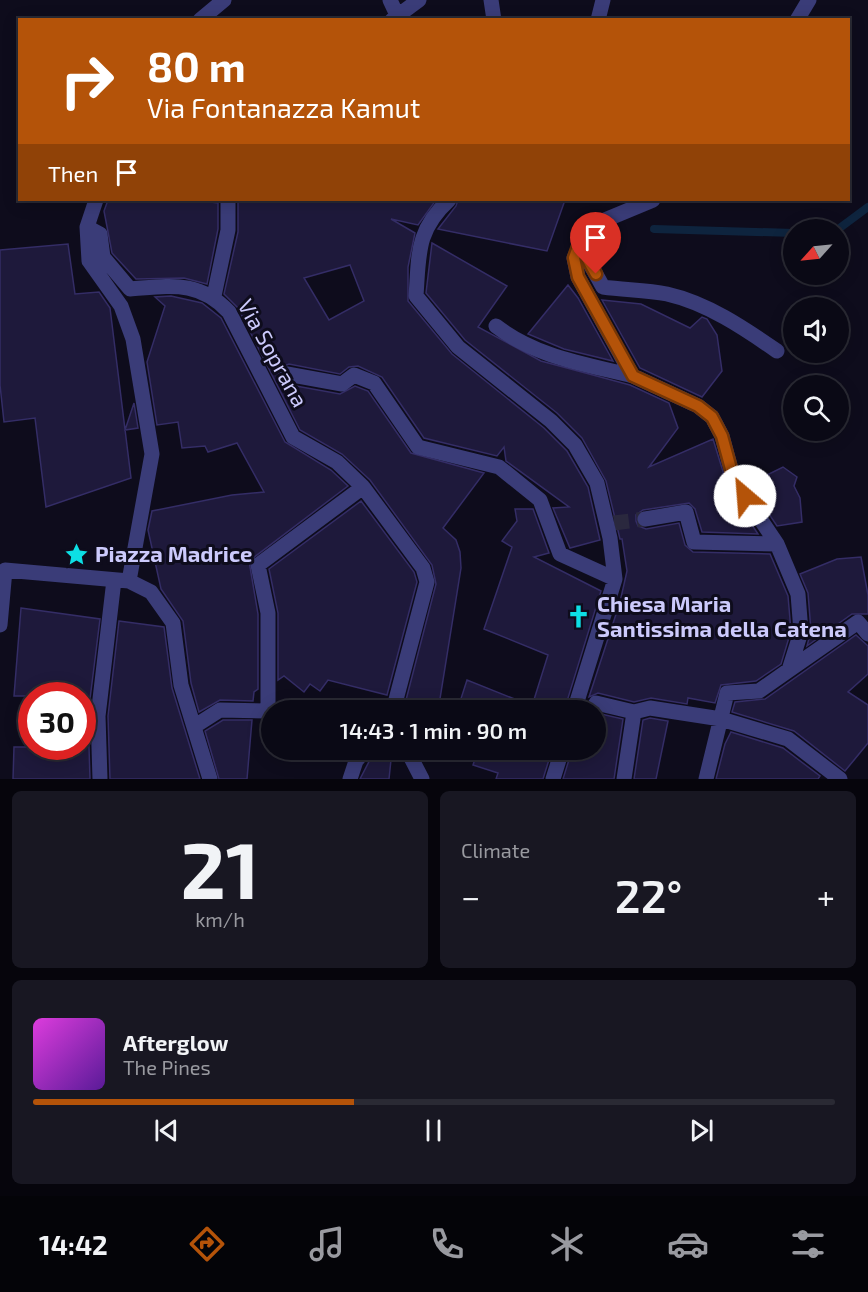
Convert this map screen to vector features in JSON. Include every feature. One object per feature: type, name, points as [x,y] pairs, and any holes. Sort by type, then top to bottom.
[{"type":"street","points":[[202,18],[224,0]]},
{"type":"street","points":[[390,0],[395,17],[419,0]]},
{"type":"street","points":[[491,0],[494,18]]},
{"type":"street","points":[[598,18],[603,0]]},
{"type":"street","points":[[798,18],[809,0]]},
{"type":"street","points":[[96,201],[87,227],[89,261],[121,306],[133,339],[152,454],[141,513],[110,620],[98,716],[100,779]]},
{"type":"street","points":[[214,296],[228,230],[228,201]]},
{"type":"street","points":[[448,201],[437,210],[420,241],[416,296],[458,348],[550,421],[575,445],[597,483],[611,524],[615,579],[577,700]]},
{"type":"street","points":[[633,376],[578,277],[574,258],[588,227],[651,201]]},
{"type":"street","name":"Via Soprana","points":[[87,227],[100,234],[103,257],[130,289],[182,286],[214,296],[229,312],[293,437],[337,462],[363,487],[423,568],[427,582],[396,700]]},
{"type":"street","points":[[579,244],[603,287],[668,295],[694,304],[737,324],[777,351]]},
{"type":"street","points":[[496,326],[511,338],[545,354],[633,376],[698,406],[712,417],[722,436],[734,480],[777,544],[798,594],[801,632],[789,670]]},
{"type":"street","points":[[287,374],[342,384],[354,375],[374,383],[418,447],[499,467],[540,500],[560,554],[615,579]]},
{"type":"street","points":[[195,726],[220,710],[268,711],[268,613],[258,565],[363,487]]},
{"type":"street","points":[[645,519],[686,512],[694,542],[777,544]]},
{"type":"street","points":[[0,625],[5,570],[122,580],[151,592],[172,623],[181,685],[210,779]]},
{"type":"street","points":[[706,779],[727,693],[759,691],[858,622],[868,634]]},
{"type":"street","points":[[606,706],[634,712],[650,708],[721,719],[788,739],[840,779]]},
{"type":"street","points":[[624,779],[634,712]]},
{"type":"street","points":[[350,779],[358,760]]},
{"type":"street","points":[[412,760],[422,779]]},
{"type":"street","points":[[553,779],[559,760]]},
{"type":"building","points":[[108,201],[218,203],[218,229],[207,284],[184,278],[136,279],[112,253],[104,211]]},
{"type":"building","points":[[238,201],[435,201],[418,225],[391,219],[415,233],[408,267],[408,301],[452,354],[544,428],[567,451],[588,487],[600,540],[570,548],[553,508],[569,507],[506,461],[504,447],[497,456],[424,438],[382,377],[358,366],[349,367],[340,374],[289,364],[279,368],[278,378],[285,384],[340,394],[355,386],[368,391],[411,453],[484,473],[443,528],[456,540],[460,552],[461,568],[440,700],[406,700],[436,584],[432,565],[370,480],[342,454],[300,430],[238,308],[224,294],[238,232]],"holes":[[[350,265],[364,301],[329,320],[304,278]]]},
{"type":"building","points":[[458,201],[565,201],[547,251],[438,229]]},
{"type":"building","points":[[432,243],[507,286],[478,327],[541,361],[630,385],[669,403],[678,428],[649,467],[713,439],[733,504],[736,501],[758,534],[702,532],[695,509],[689,503],[643,510],[636,515],[636,521],[638,526],[646,529],[679,523],[685,545],[693,552],[770,554],[788,596],[791,631],[781,664],[756,681],[721,685],[715,703],[688,698],[687,704],[651,698],[634,702],[598,693],[589,697],[620,602],[627,571],[622,539],[620,539],[606,481],[582,438],[557,413],[465,340],[426,293]]},
{"type":"building","points":[[68,244],[75,294],[99,292],[110,308],[131,478],[46,507],[35,418],[4,422],[0,385],[0,250]]},
{"type":"building","points":[[568,285],[578,298],[613,361],[564,349],[528,334]]},
{"type":"building","points":[[171,296],[202,303],[221,318],[285,442],[331,470],[348,486],[249,561],[258,614],[258,689],[254,692],[253,701],[220,700],[199,712],[191,683],[183,621],[161,589],[148,530],[152,511],[232,495],[264,492],[237,443],[208,452],[205,446],[182,448],[178,422],[157,425],[147,362],[165,306],[155,297]]},
{"type":"building","points":[[602,300],[641,304],[690,328],[702,317],[707,319],[717,335],[722,371],[702,397],[640,368]]},
{"type":"building","points":[[134,403],[138,428],[125,430]]},
{"type":"building","points":[[783,467],[797,477],[794,486],[800,498],[802,522],[777,526],[751,487],[763,477]]},
{"type":"building","points":[[361,501],[414,572],[417,582],[387,695],[328,680],[320,691],[310,684],[304,692],[284,676],[278,680],[278,613],[269,569]]},
{"type":"building","points":[[515,509],[533,509],[549,553],[534,557],[601,591],[567,700],[534,700],[548,655],[484,629],[512,547],[502,541],[517,521]]},
{"type":"building","points":[[861,557],[868,595],[868,614],[852,614],[807,646],[811,631],[808,593],[800,574],[837,559]]},
{"type":"building","points":[[21,608],[100,619],[92,682],[18,682],[18,696],[14,696]]},
{"type":"building","points":[[119,621],[164,627],[172,688],[200,779],[110,779],[108,716]]},
{"type":"building","points":[[856,635],[868,646],[868,674],[848,692],[868,705],[868,743],[845,771],[794,731],[732,712],[735,702],[765,699]]},
{"type":"building","points":[[467,680],[517,700],[461,700]]},
{"type":"building","points":[[606,715],[623,719],[614,779],[563,779],[569,760],[606,760]]},
{"type":"building","points":[[650,718],[668,721],[656,779],[634,779],[643,720]]},
{"type":"building","points":[[223,720],[252,720],[247,779],[219,779],[205,731]]},
{"type":"building","points":[[731,732],[783,748],[820,776],[818,779],[716,779],[725,744]]},
{"type":"building","points":[[14,747],[18,747],[18,760],[89,760],[90,779],[13,779]]},
{"type":"building","points":[[370,760],[391,760],[389,779],[360,779]]},
{"type":"building","points":[[475,760],[549,760],[543,779],[496,779],[498,773],[473,765]]},
{"type":"waterway","points":[[849,221],[868,207]]},
{"type":"waterway","points":[[654,229],[783,233]]},
{"type":"tunnel","points":[[614,523],[645,519]]},
{"type":"place","name":"Piazza Madrice","points":[[77,554]]},
{"type":"place","name":"Chiesa Maria Santissima della Catena","points":[[579,617]]},
{"type":"route","points":[[596,274],[579,244],[574,258],[578,277],[633,376],[698,406],[712,417],[722,436],[734,480],[745,496]]}]
